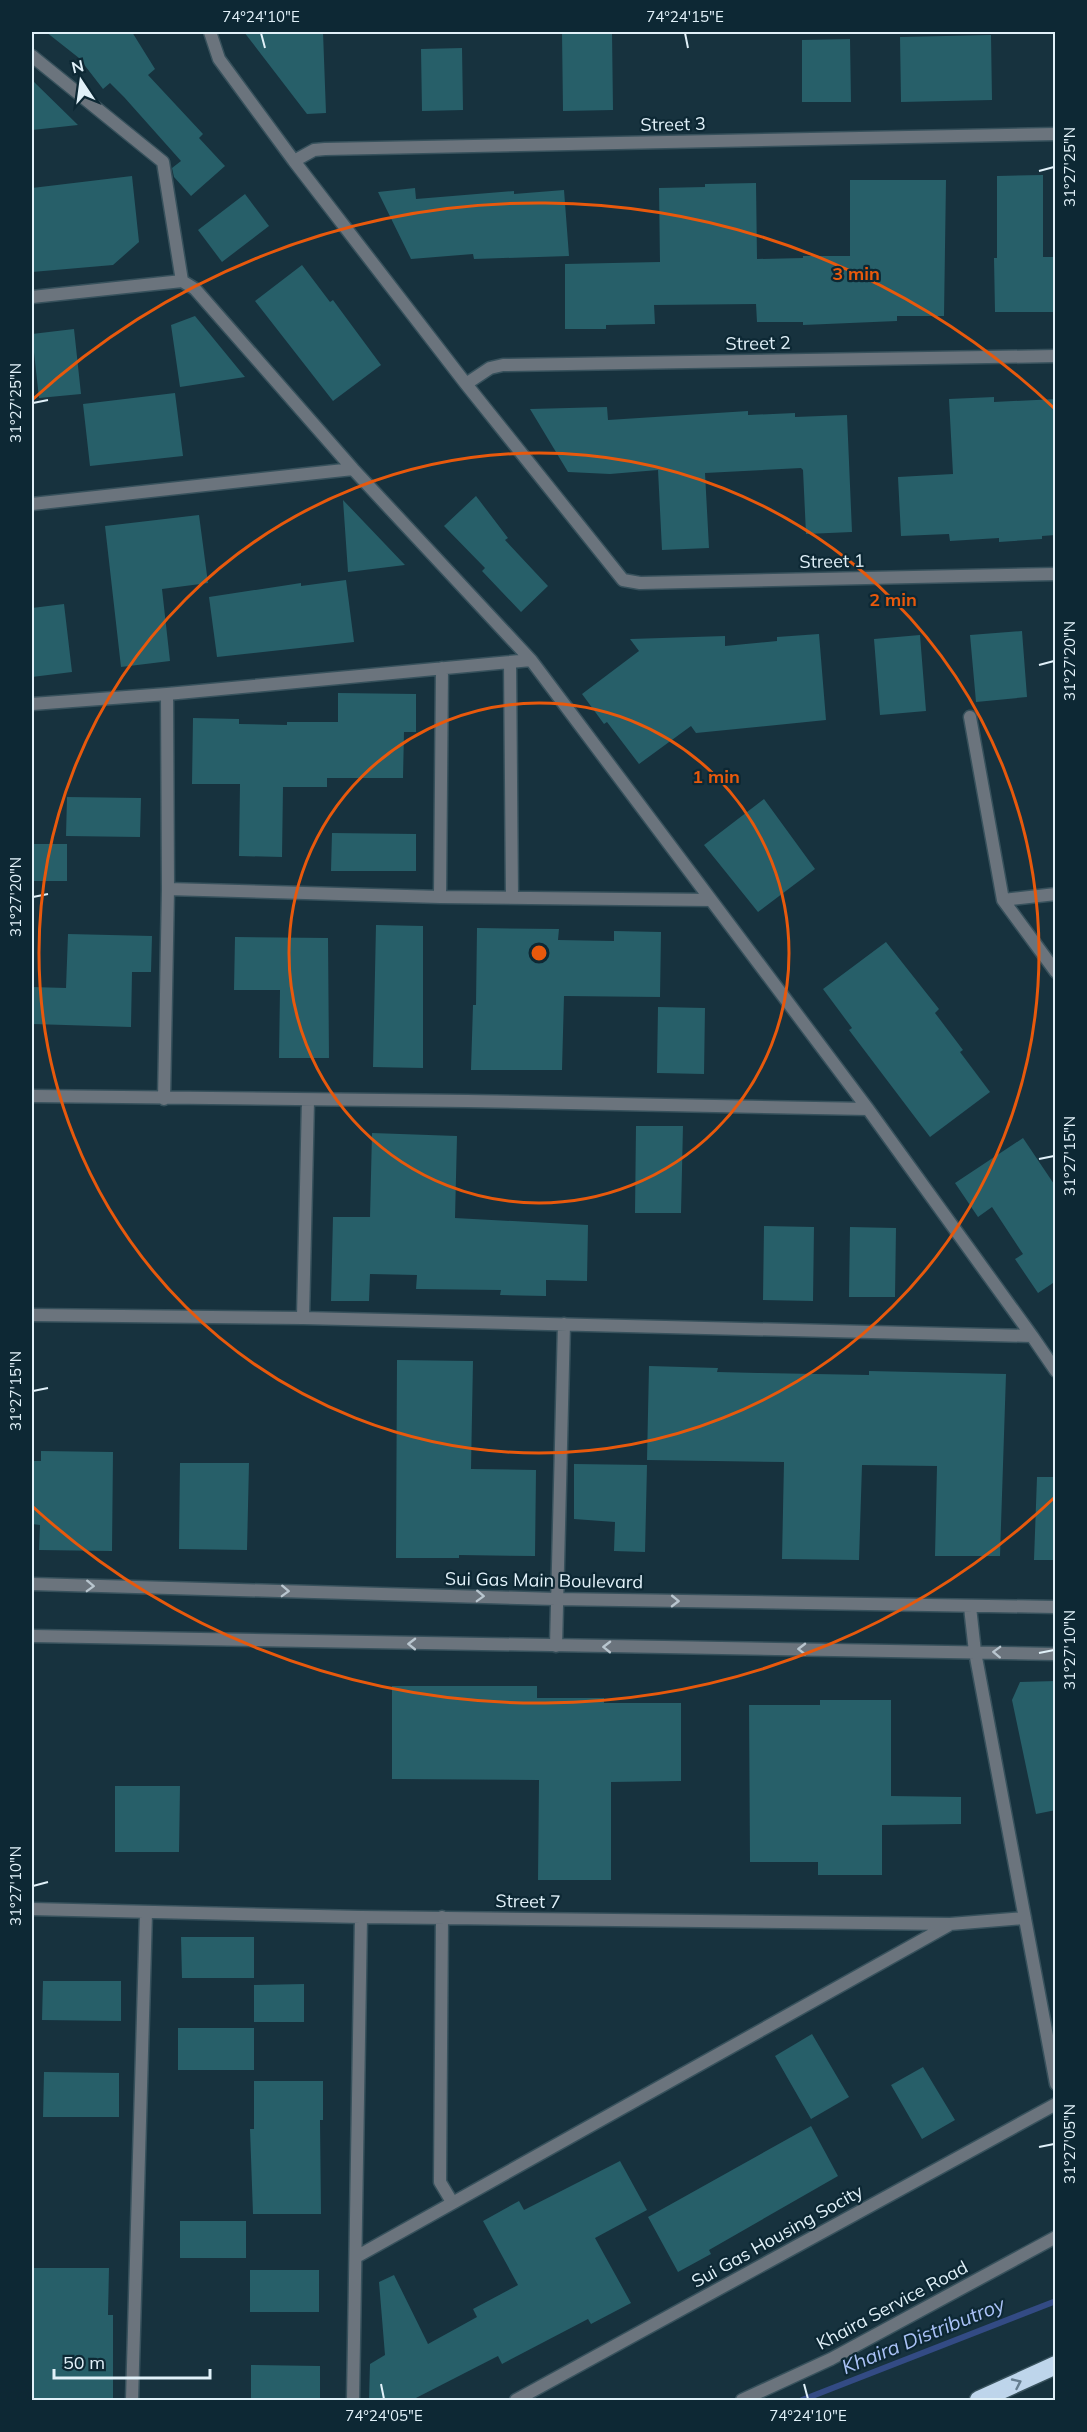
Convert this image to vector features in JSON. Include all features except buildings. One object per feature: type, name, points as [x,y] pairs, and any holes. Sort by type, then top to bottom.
[{"type":"highway","points":[[979,2400],[1056,2365]]},
{"type":"street","points":[[210,32],[219,58],[294,161],[466,384]]},
{"type":"street","points":[[32,56],[164,162],[182,281]]},
{"type":"street","name":"Street 3","points":[[294,161],[314,150],[325,149],[1056,134]]},
{"type":"street","points":[[32,297],[182,281],[195,289],[353,470],[531,660],[868,1109],[1056,1371]]},
{"type":"street","name":"Street 2","points":[[466,384],[490,368],[503,366],[1056,356]]},
{"type":"street","name":"Street 1","points":[[466,384],[623,580],[640,583],[1056,574]]},
{"type":"street","points":[[32,504],[353,470]]},
{"type":"street","points":[[32,704],[167,694],[531,660]]},
{"type":"street","points":[[510,662],[512,897]]},
{"type":"street","points":[[440,897],[442,668]]},
{"type":"street","points":[[164,1099],[168,889],[167,694]]},
{"type":"street","points":[[970,717],[1003,900],[1056,972]]},
{"type":"street","points":[[168,889],[440,897],[711,900]]},
{"type":"street","points":[[1003,900],[1056,894]]},
{"type":"street","points":[[32,1096],[868,1109]]},
{"type":"street","points":[[303,1318],[308,1100]]},
{"type":"street","points":[[32,1315],[303,1318],[1032,1336]]},
{"type":"street","points":[[556,1646],[564,1324]]},
{"type":"street","name":"Sui Gas Main Boulevard","points":[[32,1584],[556,1599],[1056,1608]]},
{"type":"street","points":[[970,1607],[975,1652],[1056,2084]]},
{"type":"street","points":[[32,1636],[1056,1654]]},
{"type":"street","name":"Street 7","points":[[32,1909],[361,1917],[950,1924],[1025,1918]]},
{"type":"street","points":[[132,2400],[146,1912]]},
{"type":"street","points":[[353,2400],[361,1917]]},
{"type":"street","points":[[442,1917],[440,2182],[452,2202]]},
{"type":"street","points":[[356,2257],[950,1924]]},
{"type":"street","name":"Sui Gas Housing Socity","points":[[516,2400],[1056,2104]]},
{"type":"street","name":"Khaira Service Road","points":[[742,2400],[831,2359],[1056,2237]]},
{"type":"waterway","name":"Khaira Distributroy","points":[[802,2400],[1056,2301]]}]
